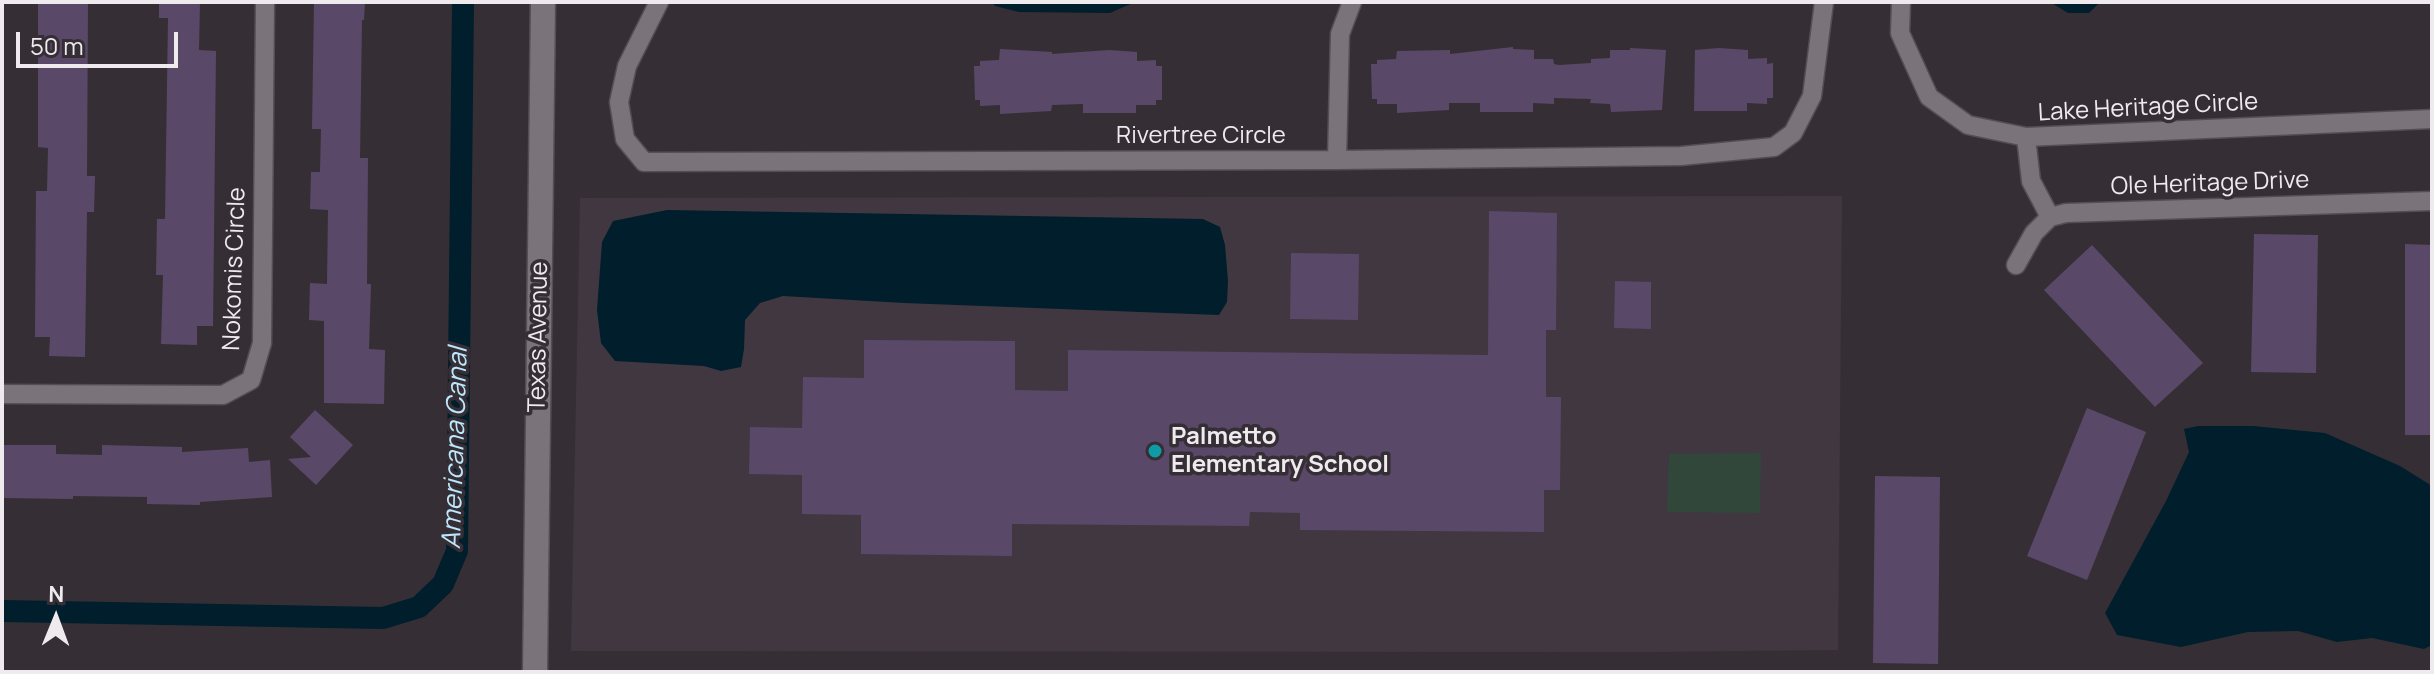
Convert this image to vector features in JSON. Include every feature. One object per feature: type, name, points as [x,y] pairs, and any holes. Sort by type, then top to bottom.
[{"type":"street","name":"Nokomis Circle","points":[[2,394],[223,395],[251,380],[262,343],[265,2]]},
{"type":"street","name":"Texas Avenue","points":[[535,672],[543,2]]},
{"type":"street","name":"Rivertree Circle","points":[[659,2],[627,66],[619,102],[625,139],[644,162],[1681,156],[1774,147],[1793,133],[1812,96],[1824,2]]},
{"type":"street","points":[[1337,160],[1340,34],[1352,2]]},
{"type":"street","name":"Lake Heritage Circle","points":[[1901,2],[1900,33],[1929,97],[1968,125],[2026,137],[2432,119]]},
{"type":"street","points":[[2016,265],[2034,233],[2050,217],[2031,181],[2026,137]]},
{"type":"street","name":"Ole Heritage Drive","points":[[2050,217],[2084,212],[2432,201]]},
{"type":"shaded area","points":[[1842,196],[1838,650],[571,651],[580,198]]},
{"type":"green space","points":[[1761,453],[1760,513],[1667,512],[1669,454]]},
{"type":"water","points":[[992,2],[1135,2],[1110,13],[1019,12],[995,6]]},
{"type":"water","points":[[2050,2],[2100,2],[2089,13],[2068,13]]},
{"type":"water","points":[[667,210],[1203,219],[1220,227],[1225,245],[1227,302],[1219,315],[783,296],[760,303],[745,320],[741,367],[721,371],[704,366],[615,361],[601,343],[597,310],[602,242],[613,221]]},
{"type":"water","points":[[2253,426],[2325,433],[2400,466],[2432,486],[2432,645],[2424,649],[2372,638],[2337,642],[2298,631],[2248,632],[2181,647],[2117,635],[2105,613],[2189,452],[2184,429]]},
{"type":"building","points":[[38,2],[88,2],[87,176],[95,176],[94,212],[87,212],[85,357],[49,356],[50,337],[35,337],[36,191],[47,191],[48,148],[38,147]]},
{"type":"building","points":[[159,2],[200,2],[199,50],[216,51],[213,326],[197,326],[197,345],[161,344],[163,275],[156,275],[157,219],[165,219],[168,18],[159,18]]},
{"type":"building","points":[[314,2],[365,2],[362,20],[360,158],[368,158],[369,349],[385,350],[384,404],[324,403],[324,321],[309,320],[310,283],[327,284],[328,210],[310,209],[311,172],[320,172],[321,129],[312,129]]},
{"type":"building","points":[[1513,47],[1534,50],[1534,59],[1553,59],[1554,64],[1559,65],[1610,58],[1610,50],[1666,50],[1662,110],[1611,112],[1610,104],[1590,103],[1591,99],[1554,98],[1554,104],[1533,103],[1533,112],[1480,112],[1480,103],[1449,103],[1449,110],[1397,113],[1397,104],[1377,104],[1377,99],[1372,99],[1371,64],[1377,64],[1377,60],[1396,59],[1397,51],[1450,50],[1450,54]]},
{"type":"building","points":[[1000,49],[1052,54],[1109,50],[1137,52],[1137,61],[1156,60],[1156,66],[1162,66],[1162,100],[1156,100],[1156,105],[1136,105],[1136,113],[1083,113],[1083,104],[1052,105],[1051,111],[1000,114],[1000,105],[980,106],[980,100],[975,100],[974,66],[980,66],[980,61],[999,60]]},
{"type":"building","points":[[1695,50],[1748,50],[1748,59],[1767,58],[1767,64],[1773,63],[1773,98],[1767,98],[1767,104],[1747,103],[1747,111],[1694,111]]},
{"type":"building","name":"Palmetto Elementary School","points":[[1489,211],[1557,213],[1556,330],[1546,330],[1546,397],[1561,397],[1560,490],[1544,490],[1544,532],[1300,530],[1300,513],[1250,512],[1249,526],[1012,524],[1012,556],[861,554],[861,515],[802,514],[802,475],[749,474],[750,427],[802,428],[803,377],[864,378],[864,340],[1015,341],[1015,390],[1068,391],[1068,350],[1488,355]]},
{"type":"building","points":[[2254,234],[2318,235],[2316,373],[2251,372]]},
{"type":"building","points":[[2405,244],[2432,245],[2432,435],[2405,435]]},
{"type":"building","points":[[2092,245],[2203,363],[2155,407],[2044,290]]},
{"type":"building","points":[[1291,253],[1359,254],[1358,320],[1290,319]]},
{"type":"building","points":[[1615,281],[1651,282],[1651,329],[1614,328]]},
{"type":"building","points":[[2087,408],[2146,432],[2087,580],[2027,556]]},
{"type":"building","points":[[315,410],[353,445],[316,485],[288,459],[311,457],[290,437]]},
{"type":"building","points":[[2,445],[56,445],[56,454],[102,455],[102,445],[182,447],[182,452],[248,448],[249,462],[270,460],[272,497],[200,502],[200,505],[147,504],[147,497],[2,498]]},
{"type":"building","points":[[1875,476],[1940,477],[1938,664],[1873,663]]},
{"type":"waterway","name":"Americana Canal","points":[[2,611],[383,618],[419,607],[443,584],[457,551],[463,2]]},
{"type":"place","name":"Palmetto Elementary School","points":[[1155,451]]}]
